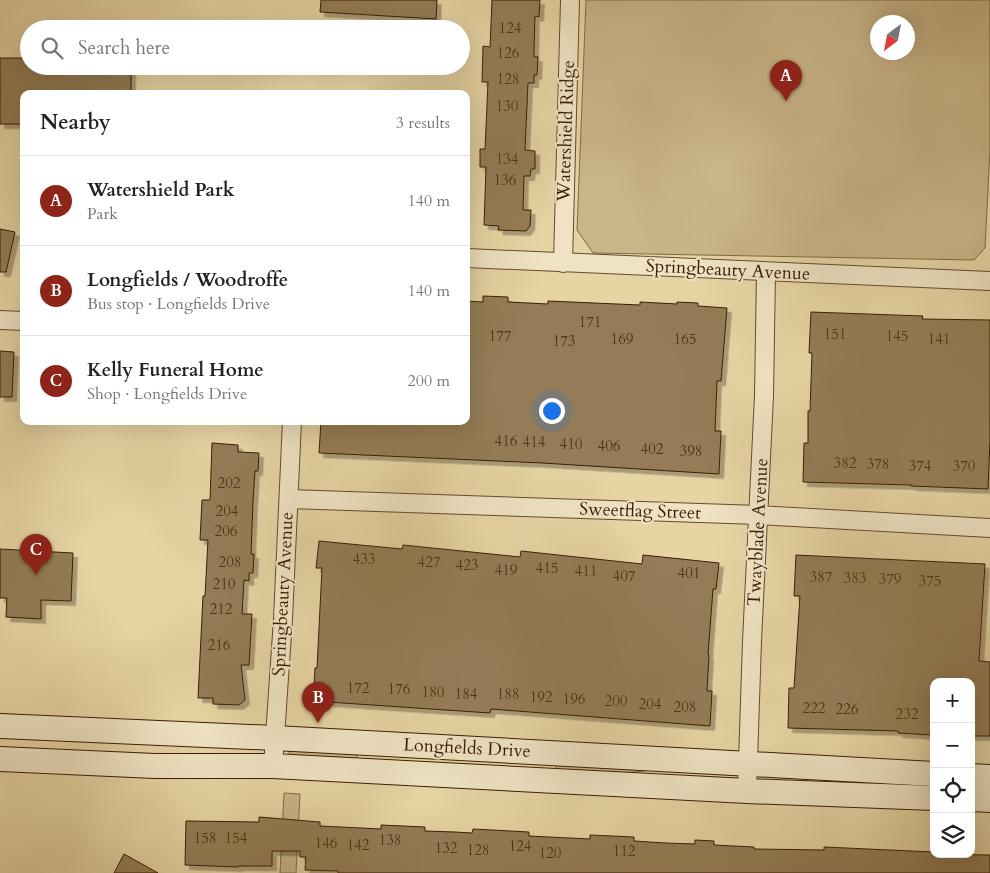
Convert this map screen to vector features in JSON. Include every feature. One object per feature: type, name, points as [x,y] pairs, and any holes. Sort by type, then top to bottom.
[{"type":"street","name":"Watershield Ridge","points":[[562,263],[570,0]]},
{"type":"street","name":"Springbeauty Avenue","points":[[470,258],[990,281]]},
{"type":"street","name":"Twayblade Avenue","points":[[747,791],[764,396],[766,272]]},
{"type":"street","points":[[0,320],[20,321]]},
{"type":"street","name":"Springbeauty Avenue","points":[[273,766],[283,619],[292,425]]},
{"type":"street","name":"Sweetflag Street","points":[[289,499],[759,515],[990,528]]},
{"type":"street","name":"Longfields Drive","points":[[0,726],[275,738],[930,774]]},
{"type":"street","name":"Longfields Drive","points":[[0,759],[155,766],[273,766],[747,791],[930,798]]},
{"type":"street","points":[[975,776],[990,777]]},
{"type":"street","points":[[975,799],[990,800]]},
{"type":"shaded area","points":[[586,0],[990,0],[990,149],[985,248],[974,260],[593,253],[577,230]]},
{"type":"shaded area","points":[[290,749],[357,753],[357,757],[355,761],[306,759],[291,755],[288,751]]},
{"type":"shaded area","points":[[556,764],[652,770],[617,774],[559,770],[556,768]]},
{"type":"shaded area","points":[[284,793],[300,794],[296,873],[280,873]]},
{"type":"building","points":[[321,0],[437,0],[436,19],[320,12]]},
{"type":"building","points":[[492,0],[540,0],[539,17],[535,16],[534,57],[538,57],[537,75],[534,75],[534,83],[528,83],[525,150],[535,151],[535,169],[531,169],[530,176],[524,176],[523,210],[531,210],[530,226],[526,231],[498,230],[499,226],[484,225],[486,167],[480,167],[480,149],[485,149],[488,82],[482,82],[483,46],[490,47]]},
{"type":"building","points":[[0,58],[20,58],[20,75],[131,75],[131,90],[20,90],[20,124],[0,124]]},
{"type":"building","points":[[0,229],[15,232],[6,272],[0,272]]},
{"type":"building","points":[[483,296],[508,297],[508,302],[548,304],[548,301],[640,305],[640,302],[677,304],[677,302],[698,303],[698,306],[727,308],[721,381],[717,381],[715,431],[721,431],[719,474],[542,463],[319,453],[321,425],[470,425],[470,301],[483,302]]},
{"type":"building","points":[[811,312],[923,316],[922,319],[990,320],[988,489],[803,482],[804,443],[808,443],[808,411],[810,411],[812,353],[809,353]]},
{"type":"building","points":[[0,351],[14,352],[12,397],[0,397]]},
{"type":"building","points":[[212,443],[238,445],[238,452],[259,453],[258,471],[255,471],[253,502],[251,554],[254,554],[253,573],[249,573],[249,581],[244,580],[242,614],[252,614],[249,665],[241,665],[245,700],[239,705],[213,704],[213,698],[198,698],[208,540],[200,540],[202,500],[210,500]]},
{"type":"building","points":[[319,541],[402,549],[403,545],[520,557],[521,551],[642,564],[643,555],[719,563],[716,589],[713,589],[708,655],[707,691],[712,691],[710,726],[491,709],[490,713],[313,701],[315,668],[317,668],[322,568],[316,568]]},
{"type":"building","points":[[0,549],[73,553],[71,601],[41,600],[41,619],[6,617],[7,598],[0,598]]},
{"type":"building","points":[[796,555],[985,564],[979,661],[990,662],[990,736],[975,736],[975,678],[930,678],[930,735],[898,733],[898,731],[788,728],[789,688],[794,688],[800,596],[794,596]]},
{"type":"building","points":[[259,817],[320,822],[320,826],[381,829],[381,825],[425,827],[425,831],[472,833],[473,829],[529,832],[529,836],[590,839],[590,835],[634,837],[634,841],[665,843],[695,844],[695,840],[714,841],[714,845],[754,847],[754,849],[824,850],[824,847],[930,852],[930,858],[975,858],[975,855],[990,855],[990,873],[338,873],[338,871],[305,870],[306,857],[300,857],[300,851],[272,851],[272,866],[185,865],[186,821],[259,822]]},
{"type":"building","points":[[124,854],[158,873],[114,873]]},
{"type":"place","name":"Watershield Park","points":[[786,101]]},
{"type":"place","name":"Kelly Funeral Home","points":[[36,575]]},
{"type":"place","name":"Longfields / Woodroffe","points":[[318,723]]}]
